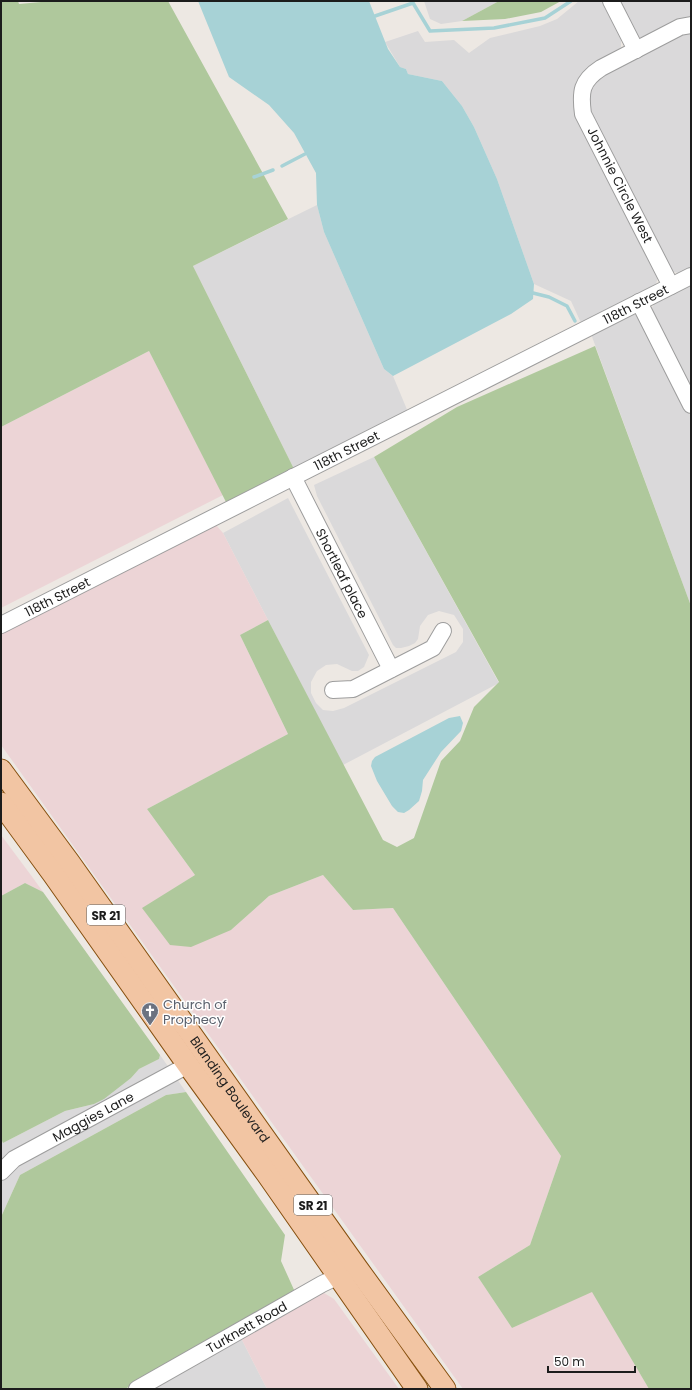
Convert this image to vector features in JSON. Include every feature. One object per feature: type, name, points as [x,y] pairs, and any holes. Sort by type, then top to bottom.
[{"type":"main road","name":"Blanding Boulevard","points":[[1,770],[160,1025],[188,1065],[348,1272],[446,1389]]},
{"type":"main road","name":"Blanding Boulevard","points":[[1,803],[61,868],[211,1060],[240,1101],[348,1272],[417,1389]]},
{"type":"main road","points":[[160,1025],[191,1053],[211,1060]]},
{"type":"main road","points":[[188,1065],[209,1074],[240,1101]]},
{"type":"street","points":[[611,1],[636,50],[680,28],[691,25]]},
{"type":"street","name":"Johnnie Circle West","points":[[636,50],[592,73],[586,82],[581,97],[583,114],[671,286]]},
{"type":"street","name":"118th Street","points":[[1,625],[691,276]]},
{"type":"street","points":[[639,302],[691,405]]},
{"type":"street","name":"Shortleaf place","points":[[294,477],[391,670]]},
{"type":"street","points":[[333,690],[353,689],[433,648],[443,631]]},
{"type":"street","name":"Maggies Lane","points":[[1,1172],[14,1159],[188,1065]]},
{"type":"street","name":"Turknett Road","points":[[137,1389],[348,1272]]},
{"type":"shaded area","points":[[424,1],[499,1],[462,21],[441,24],[430,19]]},
{"type":"shaded area","points":[[579,1],[602,1],[621,38],[621,47],[614,54],[591,66],[580,77],[573,94],[574,107],[578,120],[657,273],[658,278],[655,286],[582,325],[571,301],[534,284],[497,179],[474,127],[462,106],[442,81],[408,74],[406,69],[400,67],[385,42],[418,31],[425,42],[454,40],[469,53],[490,38],[540,26],[557,19]]},
{"type":"shaded area","points":[[616,1],[691,1],[691,18],[642,38],[635,35]]},
{"type":"shaded area","points":[[688,32],[691,32],[691,270],[682,274],[670,271],[591,115],[588,94],[590,85],[604,73]]},
{"type":"shaded area","points":[[317,205],[324,232],[384,369],[393,376],[408,412],[294,469],[193,266]]},
{"type":"shaded area","points":[[691,283],[691,392],[650,311],[656,301]]},
{"type":"shaded area","points":[[629,314],[636,315],[642,319],[691,417],[691,606],[591,334]]},
{"type":"shaded area","points":[[149,351],[223,495],[1,608],[1,427]]},
{"type":"shaded area","points":[[374,457],[499,683],[343,765],[223,533],[288,498],[369,655],[364,667],[358,671],[352,671],[337,664],[326,665],[317,671],[311,682],[311,693],[316,703],[323,710],[333,711],[344,708],[456,652],[463,642],[463,629],[454,615],[439,611],[428,615],[420,626],[418,639],[415,643],[401,648],[396,648],[393,645],[317,496],[314,485]]},
{"type":"shaded area","points":[[215,524],[223,533],[268,620],[240,635],[288,734],[147,809],[195,875],[143,908],[231,930],[269,896],[323,875],[353,910],[393,908],[561,1156],[530,1245],[478,1277],[512,1328],[592,1291],[649,1389],[463,1389],[1,745],[1,633]]},
{"type":"shaded area","points":[[1,835],[43,892],[25,883],[1,896]]},
{"type":"shaded area","points":[[160,1055],[186,1092],[166,1095],[20,1175],[1,1217],[1,1139],[3,1143],[65,1111],[94,1104],[131,1078],[139,1069],[159,1059]]},
{"type":"shaded area","points":[[324,1293],[334,1299],[399,1389],[267,1389],[240,1336],[304,1300]]},
{"type":"shaded area","points":[[240,1336],[267,1389],[149,1389]]},
{"type":"green space","points":[[1,1],[18,1],[19,4],[52,1],[168,1],[288,219],[193,266],[294,469],[226,502],[149,351],[1,427]]},
{"type":"green space","points":[[499,1],[561,1],[541,12],[505,19],[462,21]]},
{"type":"green space","points":[[595,346],[691,606],[691,1389],[649,1389],[592,1292],[512,1328],[478,1277],[530,1245],[561,1156],[393,908],[353,910],[323,875],[269,896],[231,930],[191,947],[170,945],[142,908],[195,875],[147,809],[288,734],[240,635],[268,620],[383,840],[397,847],[414,838],[441,761],[460,741],[474,707],[499,682],[374,457],[457,407]]},
{"type":"green space","points":[[25,883],[43,892],[160,1055],[159,1059],[139,1069],[131,1078],[104,1099],[94,1104],[65,1111],[3,1143],[1,1139],[1,896]]},
{"type":"green space","points":[[186,1092],[285,1235],[281,1261],[295,1292],[125,1389],[1,1389],[1,1217],[20,1175],[166,1095]]},
{"type":"water","points":[[198,1],[369,1],[388,49],[400,67],[406,69],[408,74],[442,81],[462,106],[474,127],[497,179],[534,284],[533,299],[511,314],[393,376],[384,369],[324,232],[317,205],[316,173],[294,133],[269,105],[229,77]]},
{"type":"water","points":[[460,716],[463,723],[461,731],[441,752],[423,780],[419,801],[404,813],[398,812],[392,806],[377,781],[371,766],[372,761],[375,757],[449,718]]},
{"type":"waterway","points":[[375,16],[413,3],[430,31],[494,28],[545,18],[571,1]]},
{"type":"waterway","points":[[282,166],[305,154]]},
{"type":"waterway","points":[[254,177],[273,170]]},
{"type":"waterway","points":[[533,293],[549,297],[567,306],[575,321]]},
{"type":"place","name":"Church of Prophecy","points":[[150,1026]]}]
